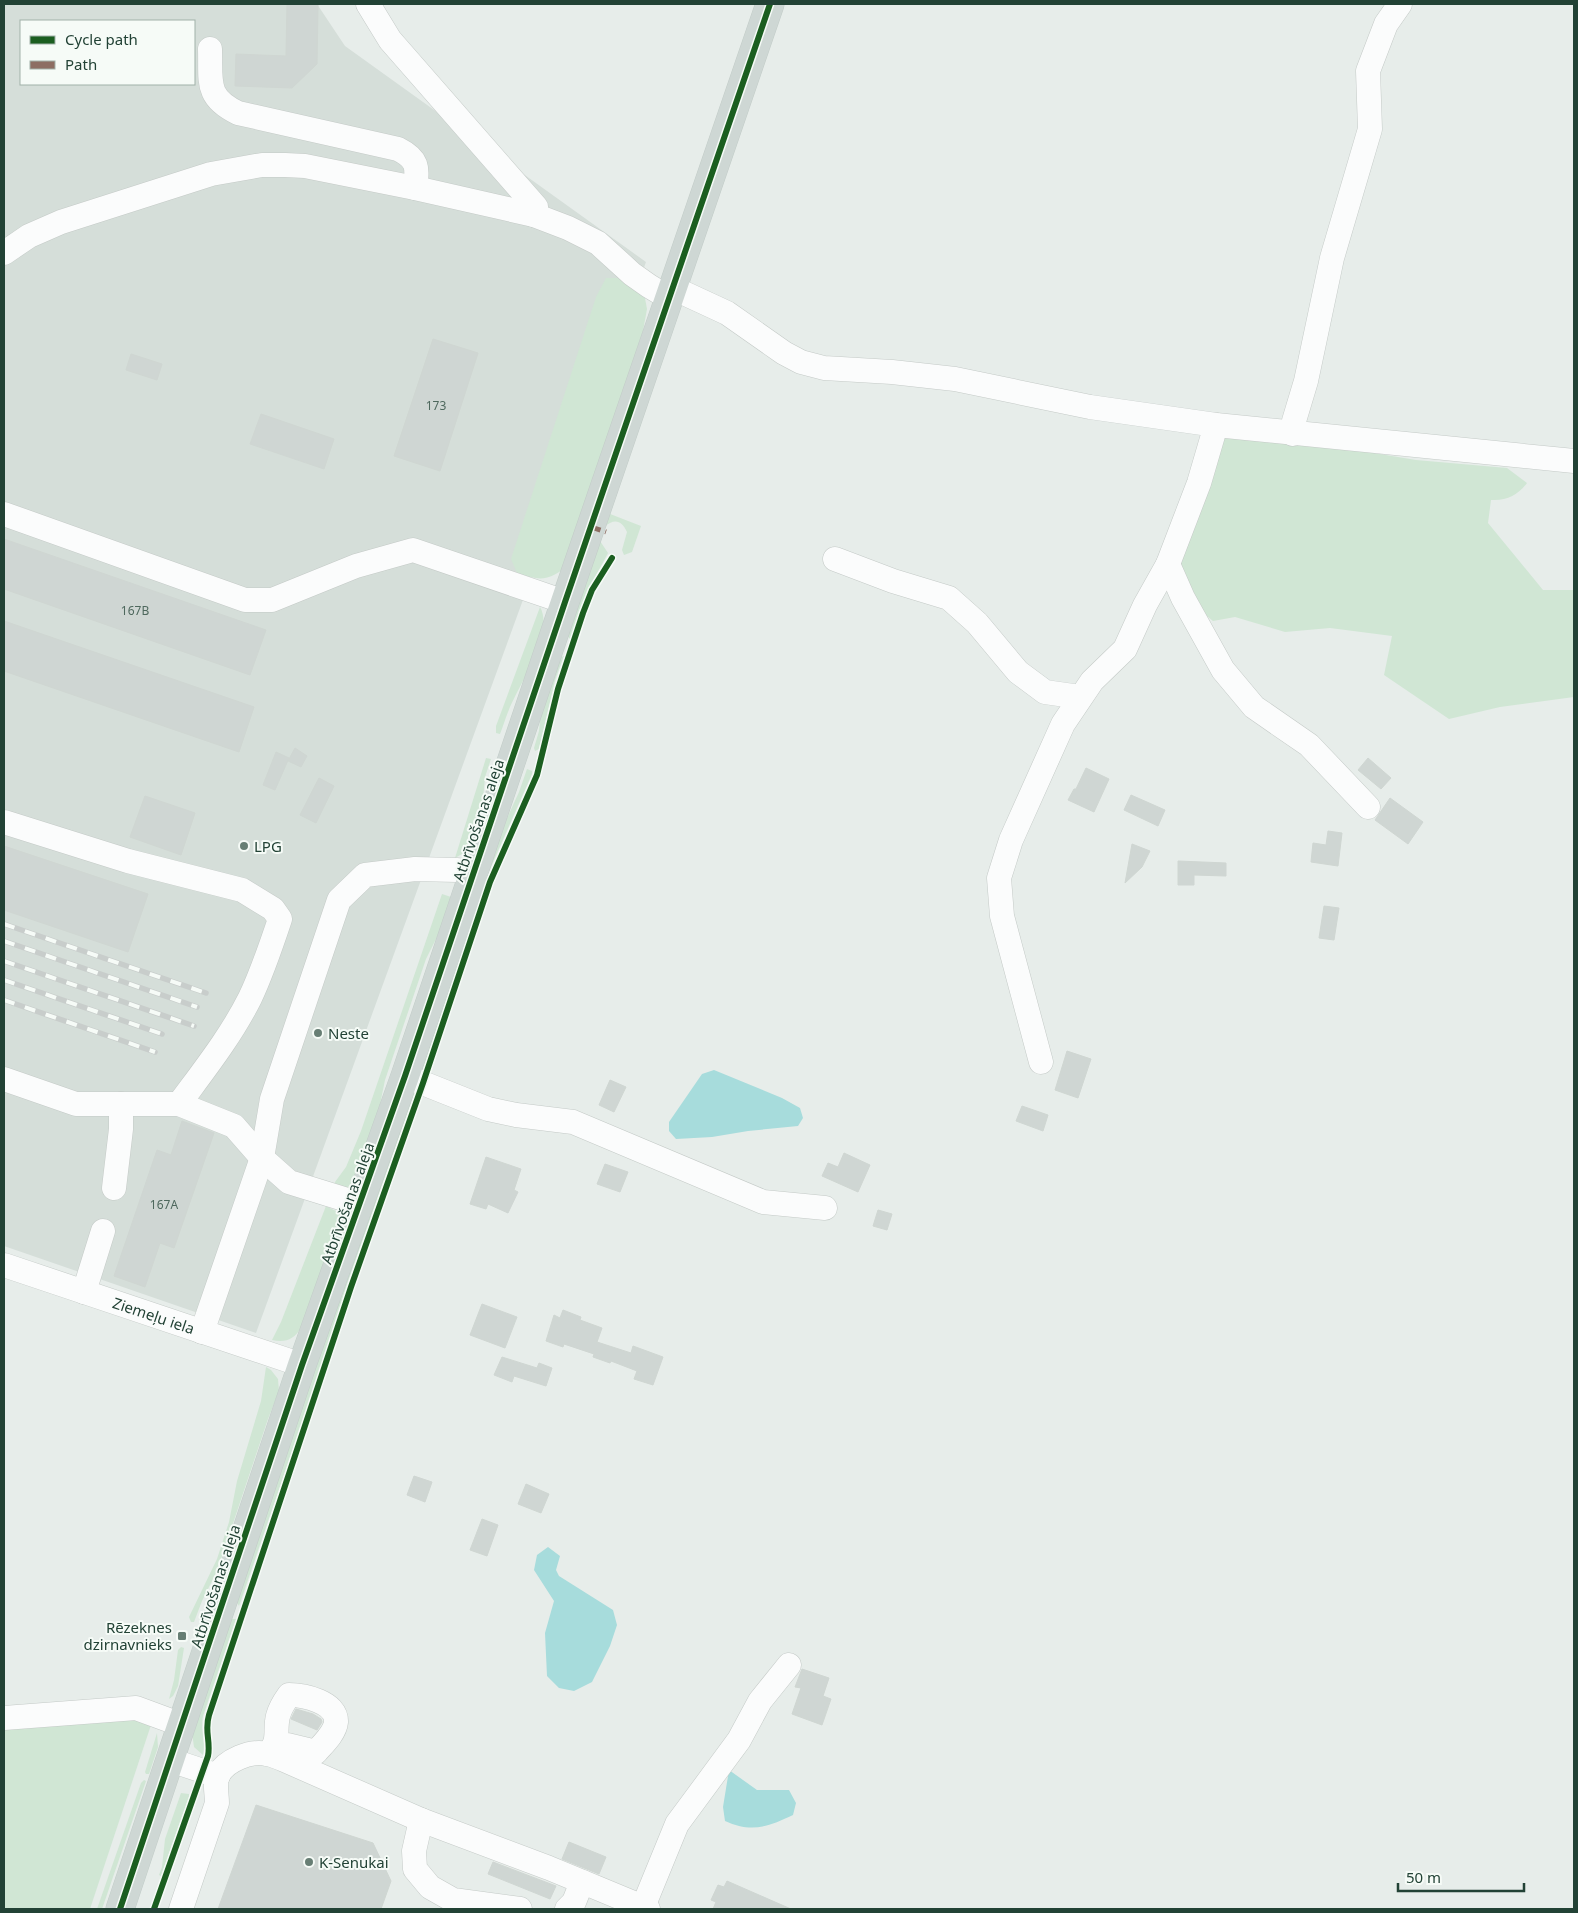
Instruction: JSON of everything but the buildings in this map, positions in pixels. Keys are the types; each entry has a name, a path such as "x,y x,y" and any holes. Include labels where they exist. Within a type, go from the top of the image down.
{"main road":[{"name":"Atbrīvošanas aleja","path":"120,1909 302,1365 405,1076 770,4"}],"street":[{"path":"368,4 390,40 536,207 534,215"},
{"path":"1293,434 1294,421 1306,381 1332,258 1370,129 1368,70 1386,24 1400,4"},
{"path":"210,49 211,86 215,97 224,107 238,113 398,149 410,154 416,164 415,188"},
{"path":"4,253 29,236 61,222 211,174 262,165 305,166 415,188 534,215 568,228 598,243 648,286 727,313 784,353 801,362 813,365 955,379 1090,407 1216,425 1574,462"},
{"path":"1041,1062 1002,916 999,878 1011,840 1062,724 1092,681 1125,649 1144,605 1168,564 1199,482 1216,425"},
{"path":"4,514 245,600 272,600 356,566 413,550 565,602"},
{"path":"835,559 949,598 977,622 1018,672 1045,692 1080,698"},
{"path":"1168,564 1182,598 1222,670 1254,707 1309,745 1368,806"},
{"path":"4,822 128,862 242,890 272,908 280,919 269,953 249,999 219,1051 179,1104"},
{"path":"202,1332 262,1158 272,1099 339,900 364,875 415,869 456,870 473,874"},
{"path":"405,1076 488,1109 573,1122 763,1202 825,1208"},
{"path":"4,1079 76,1104 179,1104 234,1126 262,1158 289,1182 360,1204"},
{"path":"114,1188 121,1129 121,1104"},
{"path":"84,1292 103,1232"},
{"name":"Ziemeļu iela","path":"4,1265 302,1365"},
{"path":"182,1909 217,1803 216,1786 218,1776 228,1764 257,1753 268,1754 421,1820 548,1868 645,1908 677,1824 739,1740 760,1702 789,1664"},
{"path":"4,1718 136,1708 182,1725"},
{"path":"170,1760 218,1776"},
{"path":"421,1820 414,1851 415,1868 430,1887 453,1900 520,1909"},
{"path":"568,1909 574,1902 582,1882"}],"shaded area":[{"path":"4,4 317,4 345,46 646,262 256,1333 4,1246"}],"green space":[{"path":"606,278 622,278 644,293 647,309 643,331 565,568 547,578 531,577 517,573 511,559 596,297"},
{"path":"1216,437 1277,437 1416,460 1507,468 1527,483 1512,496 1491,500 1488,523 1543,590 1574,590 1574,697 1500,707 1449,719 1384,675 1392,636 1330,628 1285,632 1235,617 1213,621 1192,604 1170,560"},
{"path":"605,512 641,526 632,552 624,555 622,550 627,532 623,525 614,521 604,527 600,541 608,553 586,594 570,639 567,635 568,626 582,590"},
{"path":"540,607 543,618 543,631 539,645 508,712 500,734 496,733 496,726"},
{"path":"564,656 555,680 539,749 535,751 542,700 559,658"},
{"path":"486,758 491,759 485,777 482,810 469,850 455,858"},
{"path":"527,769 532,771 532,774 490,869 488,869 493,849 519,792"},
{"path":"442,894 454,898 426,959 385,1080 375,1129 352,1186 346,1189 332,1189 346,1167 361,1131"},
{"path":"474,905 478,906 423,1073 420,1072"},
{"path":"417,1086 348,1282 320,1370 239,1606 236,1601 409,1093"},
{"path":"326,1206 340,1213 342,1220 301,1328 289,1339 281,1341 272,1340 281,1322"},
{"path":"266,1367 278,1379 279,1391 217,1571 194,1622 191,1622 189,1617 217,1559 229,1522 237,1481 261,1401"},
{"path":"231,1619 236,1619 203,1716 203,1755 194,1747 192,1733 228,1622"},
{"path":"181,1647 184,1648 178,1686 173,1696 169,1699 178,1650"},
{"path":"128,1716 151,1725 90,1909 4,1909 4,1731 17,1724"},
{"path":"157,1733 158,1747 149,1774 146,1774 145,1772"},
{"path":"144,1780 146,1781 102,1909 97,1909 141,1783"},
{"path":"181,1793 189,1794 189,1797 161,1876 159,1875 162,1867 165,1839"}],"water":[{"path":"714,1070 782,1098 800,1108 803,1118 798,1126 712,1137 676,1139 669,1131 669,1122 702,1074"},
{"path":"548,1547 560,1556 556,1570 559,1576 613,1610 617,1625 610,1646 592,1682 574,1691 559,1688 547,1676 545,1633 554,1601 534,1570 537,1555"},
{"path":"729,1770 757,1790 789,1790 796,1803 793,1815 775,1823 751,1828 734,1825 725,1821 723,1807"}],"railway":[{"path":"4,924 206,993"},
{"path":"4,941 197,1007"},
{"path":"4,961 194,1026"},
{"path":"4,980 162,1034"},
{"path":"4,1000 155,1052"}],"marked path":[{"path":"591,527 606,532"}],"cycle path":[{"path":"120,1909 302,1365 405,1076 770,4"},
{"path":"154,1909 208,1756 207,1726 209,1715 351,1287 423,1083 490,882 537,775 558,689 583,613 592,590 612,558"}],"place":[{"name":"LPG","path":"244,846"},
{"name":"Neste","path":"318,1033"},
{"name":"Rēzeknes dzirnavnieks","path":"182,1636"},
{"name":"K-Senukai","path":"309,1862"}]}
